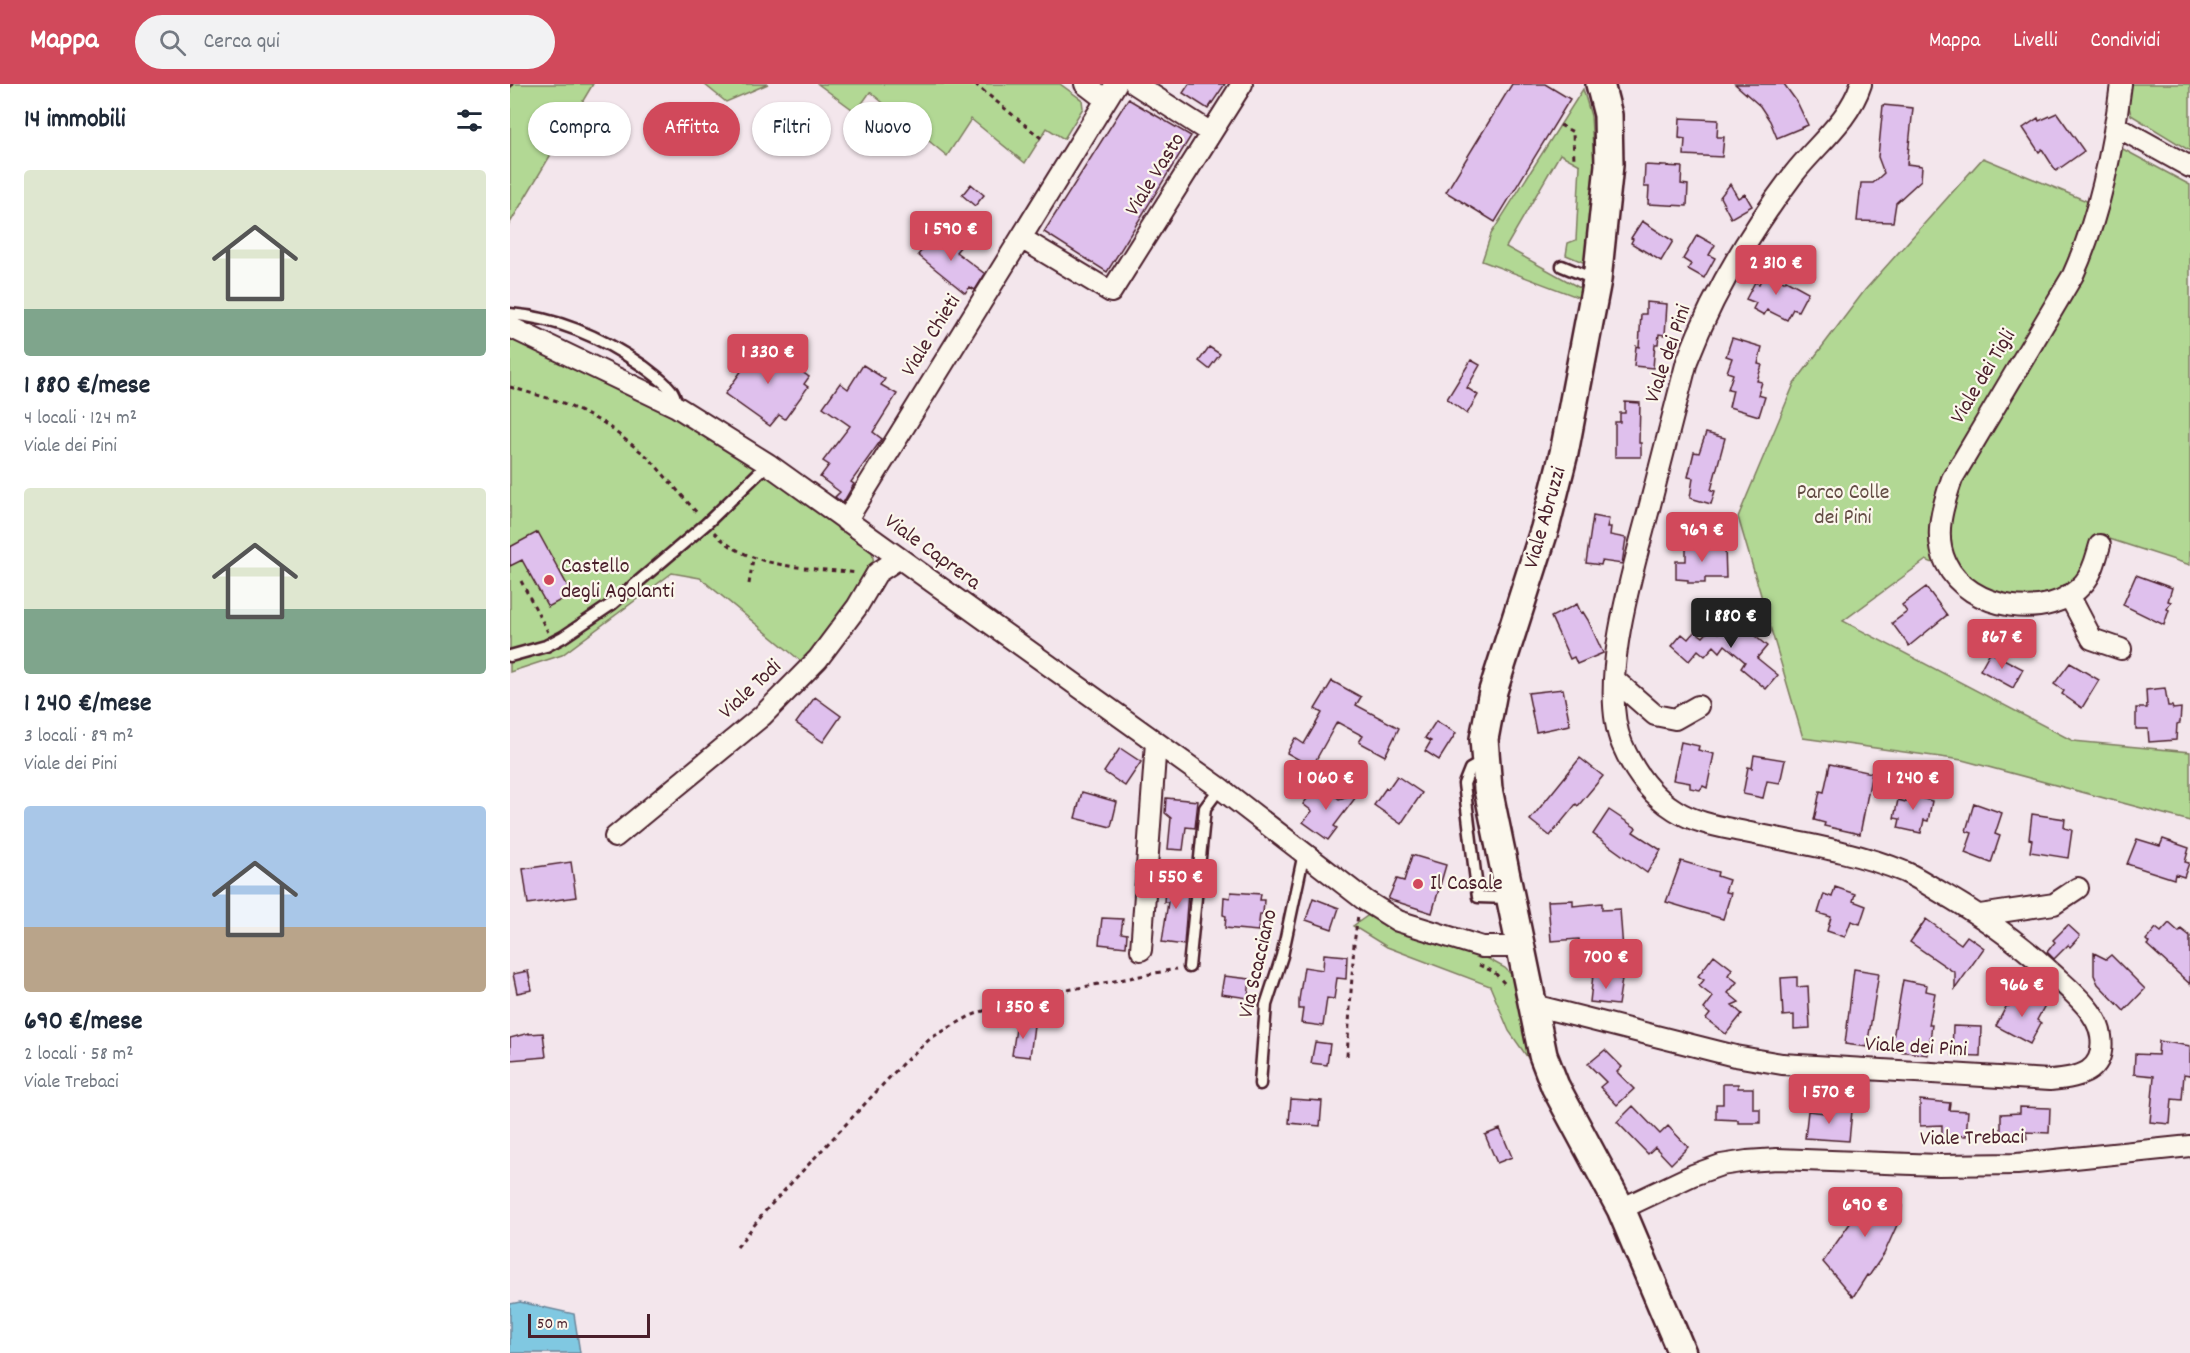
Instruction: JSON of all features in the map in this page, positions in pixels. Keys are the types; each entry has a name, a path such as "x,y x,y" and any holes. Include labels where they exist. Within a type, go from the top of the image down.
{"street":[{"path":"1085,84 1111,92"},
{"path":"1135,84 1211,133"},
{"name":"Viale Vasto","path":"1021,238 1112,292 1242,84"},
{"name":"Viale Abruzzi","path":"1600,84 1608,115 1610,165 1597,280 1564,453 1545,528 1493,691 1484,739 1488,789 1544,1055 1555,1086 1621,1209 1682,1353"},
{"name":"Viale dei Pini","path":"1533,1005 1735,1056 1782,1064 2050,1080 2075,1078 2093,1068 2100,1054 2101,1035 2094,1018 2040,962 1980,915 1906,872 1864,858 1705,823 1676,811 1653,792 1633,767 1621,742 1614,713 1615,680 1627,594 1687,361 1701,325 1752,232 1795,172 1845,116 1862,84"},
{"name":"Viale dei Tigli","path":"2069,596 2048,604 2020,607 1991,602 1963,585 1946,563 1940,538 1941,511 1952,479 2073,275 2086,247 2097,214 2116,126 2121,84"},
{"name":"Viale Chieti","path":"846,521 1111,92"},
{"path":"2116,126 2190,167"},
{"name":"Viale Caprera","path":"510,327 677,407 768,464 1220,788 1304,853 1363,905 1398,921 1482,947 1521,946"},
{"path":"2100,545 2093,567 2084,583 2069,596 2092,639 2121,649"},
{"name":"Viale Todi","path":"615,837 770,708 818,659 857,607 877,573 898,559"},
{"path":"1615,680 1654,715 1675,719 1698,706"},
{"path":"1141,950 1156,742"},
{"path":"1980,915 2054,904 2078,888"},
{"name":"Viale Trebaci","path":"1621,1209 1693,1175 1747,1161 1777,1159 1939,1165 2017,1164 2190,1146"}],"lane":[{"path":"1562,266 1597,280"},
{"path":"510,314 532,316 568,326 607,343 650,371 673,391 677,407"},
{"path":"607,343 616,334"},
{"path":"510,656 546,646 612,604 706,524 768,464"},
{"path":"550,635 563,637"},
{"path":"1189,967 1205,808 1220,788"},
{"name":"Via Scacciano","path":"1260,1084 1266,1005 1282,956 1304,853"}],"path":[{"path":"975,84 1041,138"},
{"path":"1560,125 1574,132 1574,161"},
{"path":"510,387 561,402 604,423 649,458 726,545 753,558 780,564 877,573"},
{"path":"749,584 753,558"},
{"path":"521,581 550,635"},
{"path":"1347,1056 1354,944 1363,905"},
{"path":"737,1247 767,1209 903,1063 932,1038 970,1016 1011,1000 1189,967"}],"green space":[{"path":"510,84 593,84 582,102 528,102 528,156 550,156 510,223"},
{"path":"704,84 768,84 726,102"},
{"path":"818,84 1060,84 1082,100 1083,108 1064,139 1047,128 1025,163 971,119 947,156 932,144 932,102 882,102 870,92 863,102 843,102"},
{"path":"2130,84 2190,84 2190,151 2131,115 2128,103"},
{"path":"1583,89 1591,116 1594,164 1585,263 1566,255 1568,243 1576,240 1580,165 1560,154 1506,247 1580,288 1580,298 1482,261 1491,234"},
{"name":"Parco Colle dei Pini","path":"2121,148 2190,185 2190,565 2097,535 2082,573 2067,589 2050,596 2032,599 2012,598 1975,584 1961,572 1949,548 1948,520 1959,482 2079,279"},
{"name":"Parco Colle dei Pini","path":"1983,158 2089,202 2080,244 1946,476 1940,566 1926,560 1843,621 2073,741 2190,752 2190,821 1962,760 1803,738 1738,517 1794,384 1865,290"},
{"path":"510,335 710,434 752,461 872,552 874,564 808,667 700,578 672,573 562,655 510,672"},
{"path":"1370,914 1483,956 1505,968 1516,979 1528,1058 1509,1031 1490,986 1387,947 1353,926"}],"water":[{"path":"520,1302 574,1314 580,1353 510,1353 510,1304"}],"building":[{"path":"1189,84 1225,84 1208,109 1183,93"},
{"path":"1512,84 1545,84 1570,99 1495,222 1446,192"},
{"path":"1735,84 1784,84 1797,102 1808,125 1777,138 1760,106"},
{"path":"1128,99 1191,136 1107,272 1044,232"},
{"path":"1883,105 1913,108 1907,164 1922,166 1921,180 1896,203 1893,222 1857,221 1861,183 1873,183 1884,173 1878,157"},
{"path":"2057,113 2084,151 2056,171 2042,149 2039,152 2023,128 2038,118 2039,121"},
{"path":"1680,118 1718,120 1717,137 1724,137 1722,157 1684,155 1685,139 1679,138"},
{"path":"1645,165 1682,167 1681,184 1688,185 1687,206 1648,204 1649,187 1644,187"},
{"path":"971,184 984,195 975,206 962,195"},
{"path":"1730,184 1738,198 1745,194 1752,206 1731,218 1720,197"},
{"path":"1642,221 1673,241 1661,261 1631,243 1633,239 1631,238"},
{"path":"939,229 961,246 956,252 985,274 975,290 970,287 965,293 918,255"},
{"path":"1697,235 1715,245 1709,255 1715,258 1704,278 1688,269 1691,264 1683,259"},
{"path":"1765,272 1808,292 1798,311 1793,309 1787,320 1767,310 1764,315 1753,309 1756,303 1746,299 1755,282 1759,284"},
{"path":"1646,302 1667,304 1665,335 1659,334 1658,344 1655,344 1653,368 1634,366 1636,346 1639,347 1641,314 1646,314"},
{"path":"754,337 809,377 804,384 808,387 785,419 779,415 770,426 725,394 754,353 747,347"},
{"path":"1732,338 1762,347 1758,364 1762,365 1757,381 1762,382 1758,395 1765,397 1759,416 1729,407 1733,390 1728,389 1733,374 1727,372 1732,358 1726,356"},
{"path":"1209,347 1220,354 1209,369 1199,361"},
{"path":"1471,360 1480,365 1467,388 1478,395 1467,414 1447,399"},
{"path":"863,365 885,379 881,385 897,394 873,432 882,439 851,482 854,484 843,503 835,497 840,492 820,477 829,465 823,461 850,426 823,407 840,383 848,389"},
{"path":"1625,402 1640,403 1641,457 1615,457 1615,422 1620,422 1620,413 1625,413"},
{"path":"1706,433 1725,438 1711,490 1715,491 1711,504 1690,498 1693,478 1688,477 1694,452 1699,453"},
{"path":"1593,516 1609,519 1607,527 1611,527 1610,535 1626,538 1622,564 1602,561 1601,565 1586,563"},
{"name":"Castello degli Agolanti","path":"538,532 572,594 548,607 522,560 510,566 510,547"},
{"path":"1710,542 1710,547 1725,546 1726,578 1705,578 1705,583 1688,583 1688,580 1676,579 1676,561 1686,561 1686,543"},
{"path":"2136,575 2172,588 2168,601 2171,602 2164,625 2123,605"},
{"path":"1926,587 1947,615 1909,646 1892,623 1907,612 1902,605"},
{"path":"1577,604 1581,613 1583,612 1588,620 1603,653 1577,664 1574,657 1570,659 1551,617"},
{"path":"1732,617 1767,646 1757,658 1778,675 1766,689 1741,668 1745,662 1725,645 1720,652 1714,646 1705,656 1698,650 1689,661 1672,646 1682,634 1688,639 1695,631 1703,637 1712,627 1718,633"},
{"path":"1990,652 2023,669 2013,688 1980,670"},
{"path":"2070,663 2099,680 2082,708 2062,694 2064,691 2054,684"},
{"path":"1332,681 1361,697 1356,705 1399,728 1385,756 1359,742 1363,736 1337,722 1312,767 1287,753 1295,738 1304,744 1322,713 1315,709"},
{"path":"2165,688 2168,706 2172,706 2173,709 2181,708 2176,740 2149,742 2148,729 2136,729 2136,708 2147,708 2146,690"},
{"path":"1563,689 1570,725 1536,732 1528,693"},
{"path":"815,697 841,716 823,742 796,723"},
{"path":"1436,721 1456,733 1439,760 1425,751 1431,741 1425,738"},
{"path":"1681,742 1699,746 1698,750 1714,754 1707,788 1703,786 1700,790 1690,788 1690,783 1673,780"},
{"path":"1120,748 1141,762 1125,786 1104,772"},
{"path":"1754,755 1785,760 1780,783 1767,781 1763,798 1743,794 1748,767 1752,768"},
{"path":"1580,758 1603,776 1550,836 1530,820"},
{"path":"1830,764 1872,773 1860,834 1824,826 1825,823 1814,820 1820,791 1824,792"},
{"path":"1397,776 1422,793 1401,824 1374,805"},
{"path":"1319,784 1339,799 1359,793 1334,826 1337,828 1328,840 1303,822 1312,811 1303,804"},
{"path":"1909,788 1925,792 1924,799 1932,801 1928,821 1924,820 1921,833 1898,828 1900,819 1894,818 1898,800 1906,802"},
{"path":"1082,792 1117,802 1111,827 1075,818"},
{"path":"1166,798 1198,801 1195,828 1186,827 1183,850 1168,849 1171,818 1165,813"},
{"path":"1974,803 2002,813 1995,834 2000,836 1991,863 1965,853 1972,833 1966,831"},
{"path":"1609,810 1636,828 1633,832 1661,850 1647,873 1593,834"},
{"path":"2032,814 2065,819 2064,828 2072,830 2068,858 2030,852"},
{"path":"2137,839 2160,846 2163,839 2189,848 2185,862 2189,863 2184,877 2175,874 2174,879 2127,864"},
{"name":"Il Casale","path":"1412,855 1446,865 1432,913 1388,899 1397,879 1404,881"},
{"path":"1681,861 1718,872 1717,876 1729,880 1725,892 1731,893 1723,919 1666,902"},
{"path":"571,862 576,897 528,904 523,869"},
{"path":"1169,875 1189,878 1184,945 1162,942 1168,902 1164,902 1165,888 1168,888"},
{"path":"1835,887 1855,894 1853,901 1866,906 1860,924 1851,921 1845,937 1827,931 1831,917 1818,913 1824,894 1832,897"},
{"path":"1231,892 1261,894 1260,900 1264,900 1263,914 1260,914 1258,931 1225,928 1224,897 1230,898"},
{"path":"1313,898 1339,908 1332,929 1306,920"},
{"path":"1573,900 1573,906 1602,903 1602,910 1620,909 1623,950 1601,952 1600,943 1580,945 1579,939 1551,941 1548,901"},
{"path":"1102,918 1123,919 1121,933 1127,934 1126,947 1099,944"},
{"path":"1926,919 1961,944 1967,936 1984,948 1955,989 1955,973 1910,942"},
{"path":"2169,923 2179,932 2181,929 2190,936 2190,984 2147,945 2149,943 2146,940 2156,928 2161,932"},
{"path":"2068,925 2080,936 2054,959 2047,952 2055,942 2053,940"},
{"path":"2094,953 2106,959 2111,955 2145,989 2124,1011 2098,984 2094,975"},
{"path":"1324,954 1347,956 1346,979 1337,978 1334,999 1327,998 1323,1026 1301,1023 1303,1009 1299,1009 1299,1000 1304,967 1323,970"},
{"path":"1714,955 1732,969 1728,975 1737,982 1728,993 1739,1002 1732,1005 1742,1014 1726,1034 1706,1019 1710,1014 1704,1009 1713,997 1699,986 1704,980 1698,976"},
{"path":"1854,969 1879,973 1867,1047 1845,1044"},
{"path":"528,971 532,990 517,993 513,974"},
{"path":"1593,975 1622,979 1618,1005 1590,1002"},
{"path":"1224,976 1250,979 1248,998 1221,994"},
{"path":"1797,977 1797,987 1808,986 1810,1028 1794,1029 1794,1015 1783,1016 1781,978"},
{"path":"1903,980 1927,985 1926,991 1935,993 1929,1025 1932,1025 1928,1055 1891,1050"},
{"path":"2028,995 2045,1005 2037,1020 2041,1023 2030,1044 1996,1026 2014,996 2023,1001"},
{"path":"1017,1022 1034,1025 1030,1057 1012,1055"},
{"path":"1953,1026 1981,1027 1980,1056 1952,1055"},
{"path":"529,1033 543,1033 546,1057 510,1060 510,1038"},
{"path":"2159,1041 2190,1046 2190,1075 2184,1074 2182,1100 2172,1099 2170,1124 2150,1122 2154,1076 2134,1074 2135,1054 2158,1055"},
{"path":"1315,1042 1330,1044 1327,1065 1311,1063"},
{"path":"1605,1050 1622,1067 1617,1072 1634,1089 1617,1105 1600,1087 1606,1082 1588,1064"},
{"path":"1723,1084 1738,1084 1738,1088 1753,1088 1753,1109 1760,1109 1760,1123 1738,1123 1738,1120 1716,1119 1716,1104 1723,1104"},
{"path":"1291,1099 1322,1101 1320,1126 1289,1123"},
{"path":"1920,1100 1950,1103 1949,1110 1968,1111 1966,1136 1942,1135 1942,1125 1920,1126"},
{"path":"1633,1106 1660,1134 1668,1126 1688,1147 1671,1164 1655,1147 1648,1154 1617,1122"},
{"path":"1826,1107 1852,1111 1849,1141 1805,1138 1808,1111 1825,1113"},
{"path":"2020,1107 2050,1108 2049,1133 2026,1132 2027,1139 2001,1139 2001,1114 2020,1113"},
{"path":"1500,1129 1512,1157 1497,1163 1485,1135"},
{"path":"1858,1193 1903,1193 1901,1216 1884,1254 1853,1297 1823,1262 1851,1222"}],"place":[{"name":"Castello degli Agolanti","path":"549,580"},
{"name":"Il Casale","path":"1418,884"}]}
